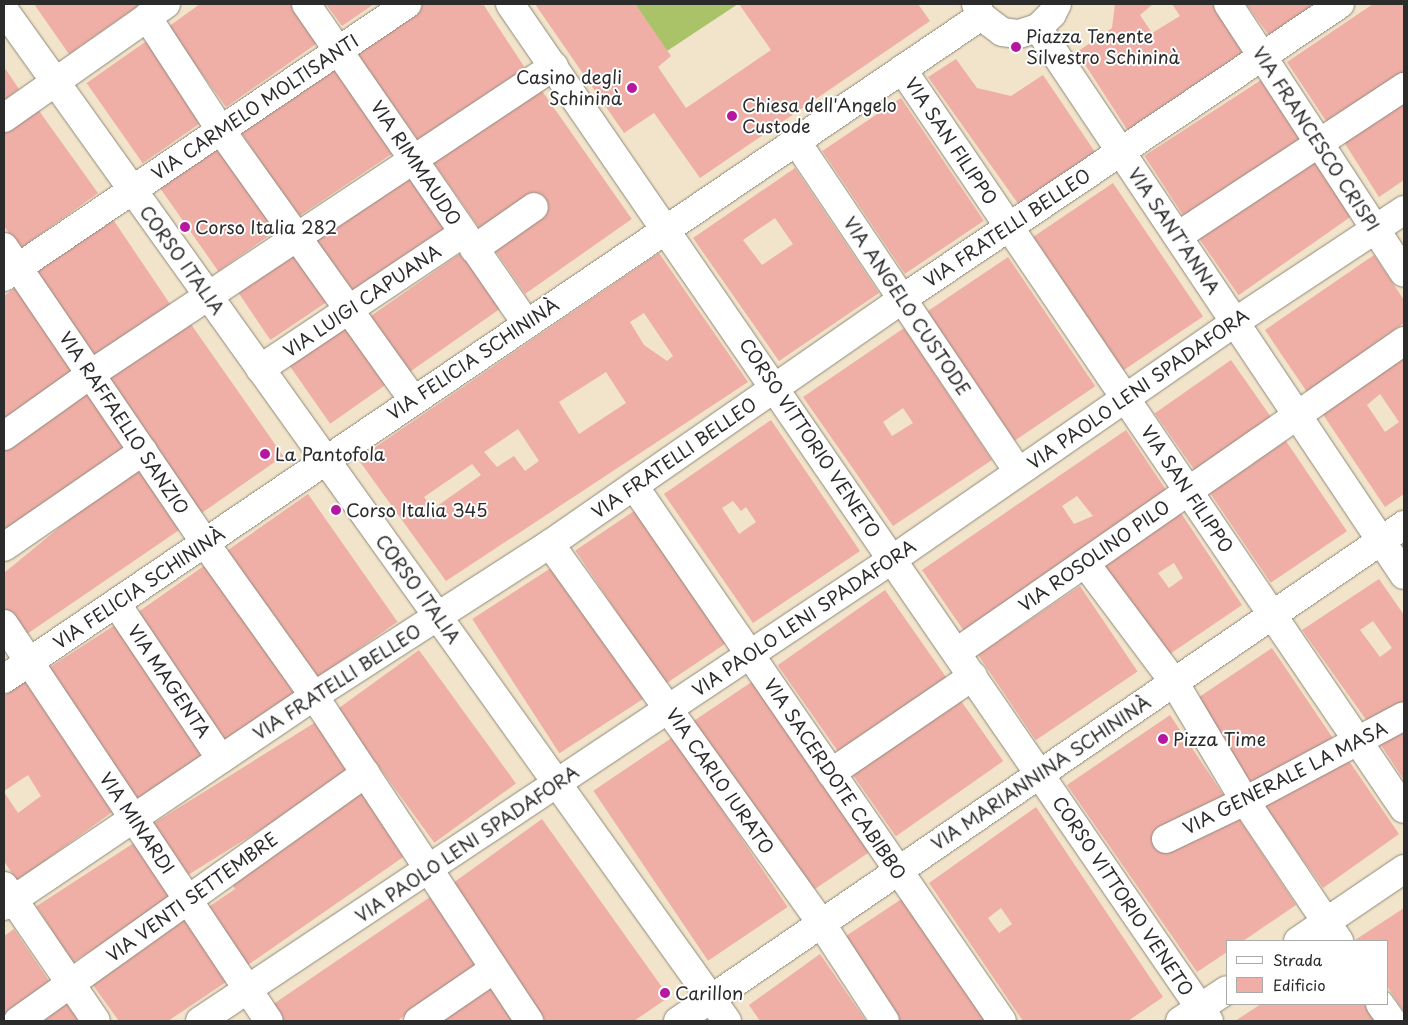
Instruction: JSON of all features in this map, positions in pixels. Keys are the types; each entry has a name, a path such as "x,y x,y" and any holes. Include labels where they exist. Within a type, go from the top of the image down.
{"street":[{"name":"VIA RIMMAUDO","path":"306,4 339,49 413,162 526,323"},
{"name":"VIA CARMELO MOLTISANTI","path":"8,263 132,190 222,132 339,49 407,4"},
{"name":"CORSO VITTORIO VENETO","path":"510,4 1040,774 1197,1017"},
{"path":"979,10 1002,32 1019,34 1038,28 1052,14 1057,4"},
{"name":"VIA FRANCESCO CRISPI","path":"1228,4 1404,273"},
{"name":"VIA FRATELLI BELLEO","path":"7,897 134,818 314,696 550,544 902,299 1340,4"},
{"name":"CORSO ITALIA","path":"4,10 727,1021"},
{"path":"4,118 56,83 156,10 222,132 350,309 413,400"},
{"name":"VIA FELICIA SCHININÀ","path":"4,679 944,41 979,10"},
{"name":"VIA SANT'ANNA","path":"1038,28 1404,575"},
{"path":"4,436 91,374 298,239 554,66"},
{"name":"VIA SAN FILIPPO","path":"902,69 1404,809"},
{"path":"1178,236 1404,87"},
{"name":"VIA ANGELO CUSTODE","path":"796,141 1018,471"},
{"name":"VIA LUIGI CAPUANA","path":"260,370 350,309 469,241 534,207"},
{"name":"VIA PAOLO LENI SPADAFORA","path":"200,1021 893,559 1235,322 1404,210"},
{"name":"VIA RAFFAELLO SANZIO","path":"8,263 91,374 205,543 314,696 528,1021"},
{"name":"VIA ROSOLINO PILO","path":"957,652 1404,341"},
{"path":"4,547 143,451"},
{"name":"VIA SACERDOTE CABIBBO","path":"634,486 1002,1021"},
{"name":"VIA MARIANNINA SCHININÀ","path":"678,1021 1404,525"},
{"name":"VIA CARLO IURATO","path":"550,544 822,923 885,1021"},
{"path":"1085,563 1174,682 1245,801 1332,932"},
{"name":"VIA MAGENTA","path":"116,603 221,759"},
{"name":"VIA MINARDI","path":"4,624 269,1021"},
{"path":"832,773 973,676"},
{"name":"VIA GENERALE LA MASA","path":"1166,839 1245,801 1404,716"},
{"name":"VIA VENTI SETTEMBRE","path":"18,1021 71,985 187,898 366,773"},
{"path":"1302,940 1332,932 1404,869"},
{"path":"7,897 96,1021"},
{"path":"418,1021 494,969"},
{"path":"1197,1017 1226,991"},
{"path":"1381,1005 1392,1021"}],"green space":[{"path":"635,4 738,4 667,51"}],"building":[{"path":"34,4 141,4 69,54"},
{"path":"200,4 293,4 319,42 226,107 168,27"},
{"path":"326,4 374,4 342,26"},
{"path":"419,4 483,4 525,68 418,140 354,50"},
{"path":"535,4 635,4 671,56 658,67 686,108 771,50 739,4 918,4 930,21 700,178 654,113 624,133"},
{"path":"1115,4 1153,4 1140,15 1152,33 1180,16 1172,4 1213,4 1243,52 1128,131 1077,52 1112,28"},
{"path":"1246,4 1322,4 1271,38"},
{"path":"1373,4 1404,4 1404,73 1328,124 1287,62"},
{"path":"148,40 204,120 143,163 87,83"},
{"path":"956,59 977,88 1011,96 1043,75 1095,152 1019,205 928,77"},
{"path":"336,66 394,152 298,217 240,131"},
{"path":"4,67 19,89 4,100"},
{"path":"1261,80 1301,141 1184,217 1144,156"},
{"path":"540,88 632,219 525,294 434,163"},
{"path":"901,98 984,221 905,274 822,151"},
{"path":"1404,98 1404,180 1379,197 1342,139"},
{"path":"37,108 98,193 20,249 4,226 4,131"},
{"path":"222,144 281,228 218,271 160,188"},
{"path":"1314,157 1354,214 1239,295 1198,238"},
{"path":"795,168 879,293 779,361 693,238","holes":["775,218 793,244 762,265 743,240"]},
{"path":"409,175 445,228 349,293 313,240"},
{"path":"1113,183 1203,316 1123,370 1033,237"},
{"path":"112,218 170,304 93,356 35,270"},
{"path":"299,252 331,299 270,340 238,293"},
{"path":"461,253 500,309 407,374 368,318"},
{"path":"659,253 748,382 446,581 358,459","holes":["644,313 673,356 667,361 644,345 630,322","606,372 626,403 579,434 559,402","518,429 539,461 525,471 514,456 497,467 484,452","472,464 481,475 433,509 424,497"]},
{"path":"1374,255 1404,300 1404,323 1307,392 1265,330"},
{"path":"1008,257 1095,386 1015,441 928,311"},
{"path":"18,286 79,370 4,423 4,296"},
{"path":"188,320 283,456 201,513 106,377"},
{"path":"349,325 389,382 330,424 290,366"},
{"path":"904,328 992,460 893,526 803,397","holes":["903,408 913,423 892,436 883,422"]},
{"path":"1404,356 1404,494 1385,507 1322,413","holes":["1380,394 1399,422 1385,432 1367,405"]},
{"path":"1231,360 1272,419 1196,472 1155,413"},
{"path":"90,392 127,447 4,533 4,451"},
{"path":"771,420 860,551 753,623 664,494","holes":["733,501 741,511 746,507 756,522 739,534 722,508"]},
{"path":"1126,430 1168,493 966,634 922,570","holes":["1077,496 1093,516 1074,524 1062,506"]},
{"path":"1286,441 1347,531 1271,583 1210,492"},
{"path":"141,466 185,526 24,636 4,608 4,573 94,499"},
{"path":"308,494 397,622 315,680 225,552"},
{"path":"640,507 730,640 665,684 575,551"},
{"path":"1181,513 1242,605 1164,658 1102,567","holes":["1174,563 1183,578 1169,588 1158,573"]},
{"path":"208,563 298,692 227,742 137,613"},
{"path":"557,564 644,698 559,753 472,619"},
{"path":"1379,579 1404,615 1404,702 1367,721 1302,630","holes":["1373,621 1392,648 1380,657 1360,630"]},
{"path":"1080,586 1138,671 1036,740 978,655"},
{"path":"885,590 949,682 842,757 778,665"},
{"path":"118,623 204,756 134,801 48,669"},
{"path":"1272,648 1335,741 1256,794 1193,701"},
{"path":"419,650 516,783 434,843 337,709"},
{"path":"756,679 872,851 808,894 692,722"},
{"path":"26,680 115,810 17,881 4,861 4,792 18,813 41,796 28,775 4,791 4,696"},
{"path":"959,698 1003,761 896,836 852,773"},
{"path":"1170,715 1226,799 1154,835 1166,853 1238,817 1296,905 1244,940 1226,940 1226,953 1197,972 1067,785"},
{"path":"319,720 352,773 185,877 152,824"},
{"path":"1404,727 1404,780 1377,739"},
{"path":"673,737 788,907 708,961 593,791"},
{"path":"1347,758 1399,834 1323,888 1262,802"},
{"path":"362,785 409,853 245,967 207,908 235,889 229,879"},
{"path":"1036,807 1163,997 1128,1021 1023,1021 929,883","holes":["1001,908 1012,924 999,933 988,918"]},
{"path":"542,819 669,997 634,1021 545,1021 453,883"},
{"path":"137,841 173,897 73,963 36,906"},
{"path":"433,895 481,963 397,1021 283,1021 272,1005"},
{"path":"903,898 987,1021 897,1021 840,940"},
{"path":"1404,908 1404,1012 1388,988 1388,940 1355,940"},
{"path":"185,913 229,980 168,1021 119,1021 90,981"},
{"path":"14,929 51,984 4,1016 4,936"},
{"path":"820,954 866,1021 760,1021 749,1005"},
{"path":"494,984 519,1021 441,1021"},
{"path":"64,1000 79,1021 34,1021"},
{"path":"1259,1005 1365,1005 1376,1021 1235,1021"}],"place":[{"name":"Piazza Tenente Silvestro Schininà","path":"1016,47"},
{"name":"Casino degli Schininà","path":"632,88"},
{"name":"Chiesa dell'Angelo Custode","path":"732,116"},
{"name":"Corso Italia 282","path":"185,227"},
{"name":"La Pantofola","path":"265,454"},
{"name":"Corso Italia 345","path":"336,510"},
{"name":"Pizza Time","path":"1163,739"},
{"name":"Carillon","path":"665,993"}]}
